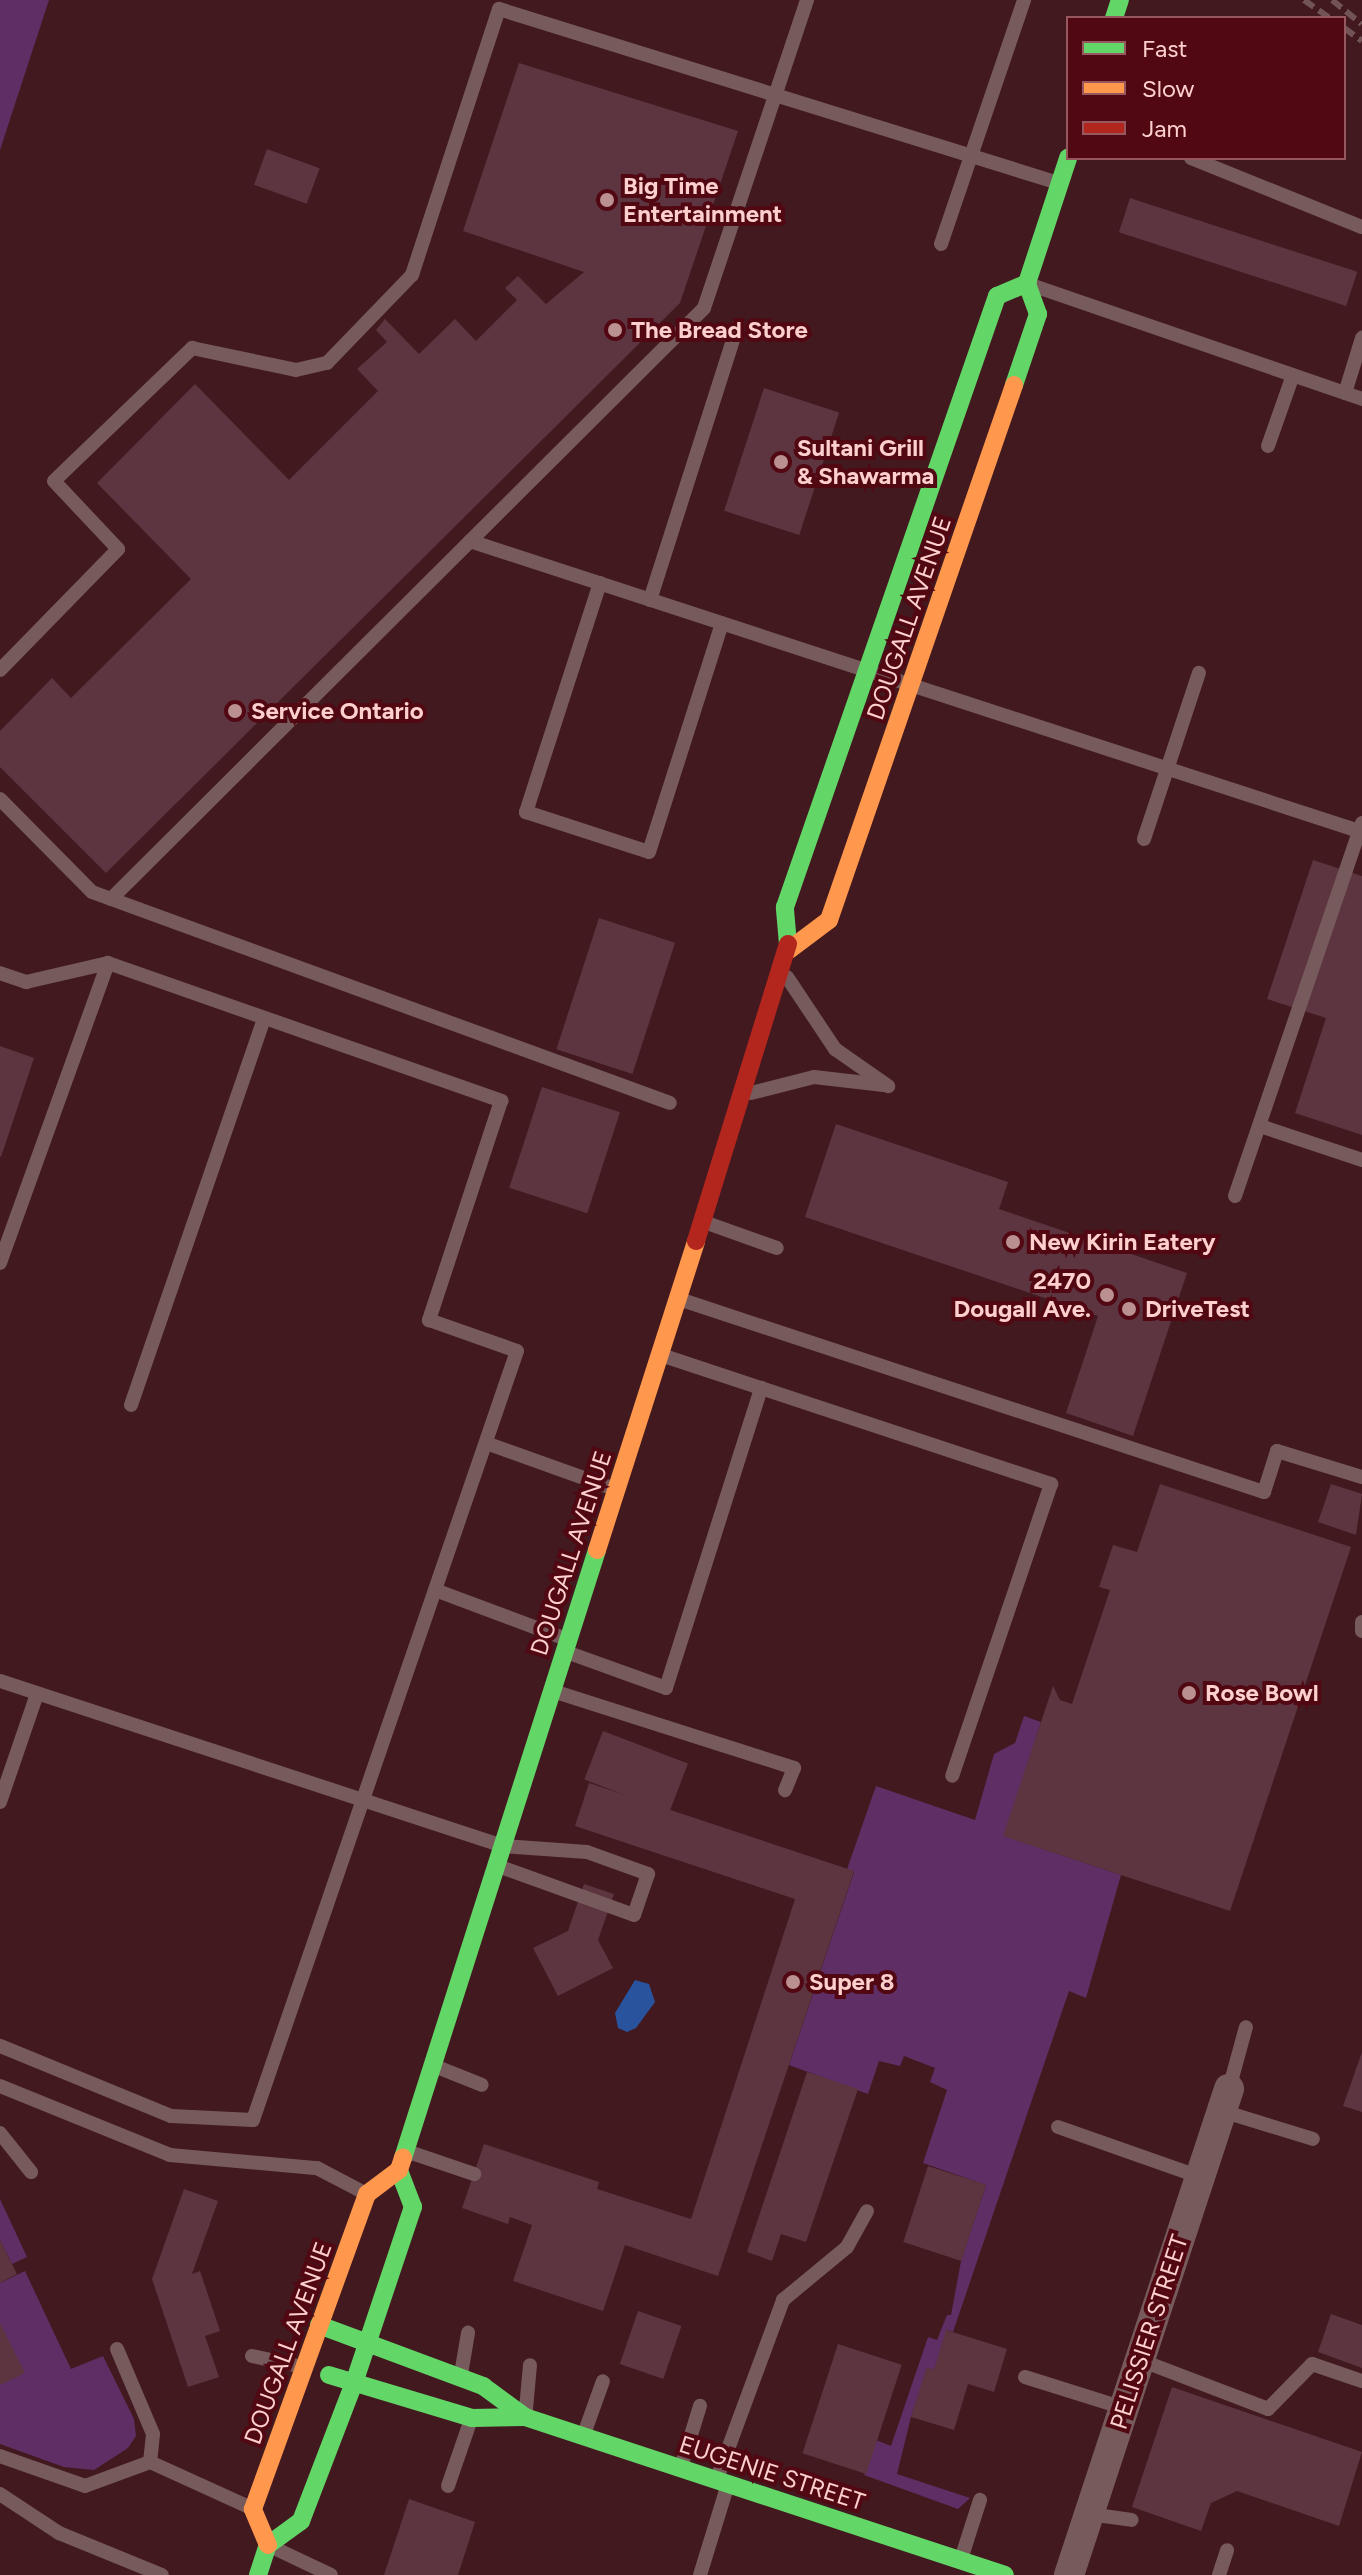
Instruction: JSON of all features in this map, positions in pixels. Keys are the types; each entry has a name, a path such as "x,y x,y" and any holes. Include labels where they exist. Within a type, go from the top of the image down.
{"street":[{"path":"1027,283 1067,160"},
{"name":"DOUGALL AVENUE","path":"399,2170 783,971 789,950 785,907 997,296 1027,283 1038,314 829,920 789,950"},
{"name":"PELISSIER STREET","path":"1069,2575 1226,2100"},
{"path":"258,2575 268,2545 301,2521 354,2383 413,2207 399,2170 367,2194"},
{"name":"DOUGALL AVENUE","path":"253,2509 367,2194"},
{"name":"EUGENIE STREET","path":"319,2325 483,2386 525,2417 1005,2575"},
{"name":"EUGENIE STREET","path":"305,2367 472,2418 525,2417"},
{"path":"253,2509 268,2545"}],"lane":[{"path":"111,899 704,308 807,0"},
{"path":"941,244 1024,0"},
{"path":"0,670 118,549 54,481 192,348 296,370 327,363 412,275 499,9 1060,184"},
{"path":"1196,160 1362,227"},
{"path":"1027,283 1362,399"},
{"path":"650,600 737,328"},
{"path":"1345,393 1362,338"},
{"path":"1268,446 1293,375"},
{"path":"470,541 1168,768 1361,827 1235,1196"},
{"path":"600,583 526,812 649,852 722,623"},
{"path":"1144,839 1199,673"},
{"path":"0,799 92,892 670,1103"},
{"path":"0,1263 108,963"},
{"path":"0,973 26,982 108,963 501,1101 429,1320 517,1351 253,2120 171,2116 0,2046"},
{"path":"743,1095 814,1077 888,1086 835,1049 783,971"},
{"path":"131,1405 264,1018"},
{"path":"1260,1126 1362,1160"},
{"path":"703,1221 777,1248"},
{"path":"678,1299 1264,1492 1277,1451 1362,1477"},
{"path":"660,1354 1051,1484 952,1776"},
{"path":"435,1590 666,1688 761,1388"},
{"path":"486,1443 617,1490"},
{"path":"1362,1622 1362,1631"},
{"path":"0,1681 503,1846 587,1852 648,1874 634,1915 496,1866"},
{"path":"552,1691 794,1768 785,1790"},
{"path":"0,1802 37,1694"},
{"path":"1246,2027 1226,2100 1313,2139"},
{"path":"433,2065 482,2085"},
{"path":"0,2086 170,2155 317,2168 367,2194"},
{"path":"1058,2127 1200,2177"},
{"path":"0,2133 31,2172"},
{"path":"405,2150 474,2174"},
{"path":"700,2575 722,2482 783,2300 847,2247 867,2211"},
{"path":"460,2378 468,2333"},
{"path":"117,2349 153,2434 150,2462"},
{"path":"252,2356 305,2367"},
{"path":"1140,2360 1268,2409 1312,2364 1362,2381"},
{"path":"525,2417 530,2365"},
{"path":"1025,2377 1124,2408"},
{"path":"583,2436 603,2381"},
{"path":"681,2469 700,2406"},
{"path":"448,2486 472,2418"},
{"path":"0,2456 85,2486 150,2462 253,2509"},
{"path":"0,2494 59,2533 162,2575"},
{"path":"961,2560 980,2500"},
{"path":"1089,2514 1132,2520"},
{"path":"268,2545 331,2575"},
{"path":"1219,2575 1227,2550"}],"shaded area":[{"path":"0,0 49,0 0,150"},
{"path":"1024,1716 1041,1722 1004,1836 1121,1875 1086,1998 1069,1991 953,2332 947,2330 934,2370 927,2368 911,2417 897,2474 970,2498 958,2509 864,2475 876,2440 891,2446 928,2337 937,2340 947,2315 951,2315 961,2261 986,2185 923,2163 947,2090 930,2082 935,2068 904,2056 900,2066 879,2061 868,2094 789,2065 854,1872 847,1869 876,1786 975,1820 994,1754 1015,1743"},
{"path":"0,2199 27,2257 12,2264 0,2240"},
{"path":"25,2271 71,2369 103,2356 134,2419 136,2436 128,2448 94,2470 64,2467 0,2444 0,2283"}],"water":[{"path":"635,1980 649,1984 655,2002 636,2028 627,2032 618,2028 615,2013"}],"building":[{"path":"519,63 738,131 680,303 106,873 0,767 0,731 52,678 71,698 191,579 97,483 195,384 289,480 378,391 357,369 387,342 376,330 385,319 419,354 455,319 476,341 517,300 505,288 518,276 546,304 584,272 463,231"},
{"path":"267,149 320,168 307,204 254,185"},
{"path":"1130,198 1357,272 1346,306 1119,232"},
{"name":"Sultani Grill & Shawarma","path":"764,388 839,412 799,535 724,511"},
{"path":"1313,860 1362,876 1362,1135 1295,1113 1326,1018 1267,999"},
{"path":"599,918 675,943 632,1074 556,1049"},
{"path":"0,1046 34,1058 1,1157 0,1156"},
{"path":"542,1087 620,1112 587,1213 509,1188"},
{"name":"2470 Dougall Ave.","path":"836,1124 1008,1182 999,1209 1187,1273 1133,1436 1066,1413 1098,1316 805,1217"},
{"name":"Rose Bowl","path":"1160,1484 1351,1547 1230,1911 1003,1836 1053,1686 1060,1700 1072,1704 1110,1590 1099,1587 1113,1545 1137,1552"},
{"path":"1331,1484 1362,1494 1356,1535 1318,1522"},
{"path":"603,1731 688,1764 669,1812 584,1780"},
{"name":"Super 8","path":"589,1783 854,1871 718,2276 625,2245 603,2311 513,2281 532,2225 510,2217 508,2224 462,2208 484,2144 599,2182 597,2189 691,2219 795,1899 575,1826"},
{"path":"584,1884 614,1894 598,1940 613,1968 558,1996 533,1948 568,1931"},
{"path":"1362,2052 1362,2112 1343,2106"},
{"path":"807,2072 858,2089 806,2242 781,2234 772,2261 747,2252"},
{"path":"928,2166 986,2185 961,2261 903,2242"},
{"path":"184,2189 218,2201 192,2274 200,2271 220,2331 205,2336 219,2377 188,2387 152,2279"},
{"path":"0,2240 17,2274 0,2283"},
{"path":"638,2311 681,2326 663,2379 620,2364"},
{"path":"1331,2314 1362,2325 1362,2368 1318,2352"},
{"path":"0,2323 25,2373 0,2385"},
{"path":"946,2330 1007,2349 994,2392 968,2384 954,2430 911,2417 927,2367 934,2370"},
{"path":"838,2344 902,2365 866,2474 802,2453"},
{"path":"1172,2387 1362,2452 1339,2526 1237,2491 1211,2503 1201,2531 1132,2507"},
{"path":"409,2499 475,2522 458,2575 384,2575"}],"railway":[{"path":"1304,0 1327,16"},
{"path":"1332,0 1362,24"},
{"path":"1346,29 1362,41"}],"traffic: fast":[{"path":"1115,16 1120,0"},
{"path":"1014,385 1038,314 1027,283 1067,160"},
{"path":"788,944 785,907 997,296 1027,283"},
{"path":"403,2158 597,1550"},
{"path":"258,2575 268,2545 301,2521 354,2383 413,2207 399,2170"},
{"path":"319,2325 483,2386 525,2417 1005,2575"},
{"path":"329,2375 472,2418 525,2417"}],"traffic: slow":[{"path":"789,950 829,920 1014,385"},
{"path":"597,1550 696,1241"},
{"path":"268,2545 253,2509 367,2194 399,2170 403,2158"}],"traffic: jam":[{"path":"696,1241 788,944"}],"place":[{"name":"Big Time Entertainment","path":"607,200"},
{"name":"The Bread Store","path":"615,330"},
{"name":"Sultani Grill & Shawarma","path":"781,462"},
{"name":"Service Ontario","path":"235,711"},
{"name":"New Kirin Eatery","path":"1013,1242"},
{"name":"2470 Dougall Ave.","path":"1107,1295"},
{"name":"DriveTest","path":"1129,1309"},
{"name":"Rose Bowl","path":"1189,1693"},
{"name":"Super 8","path":"793,1982"}]}
